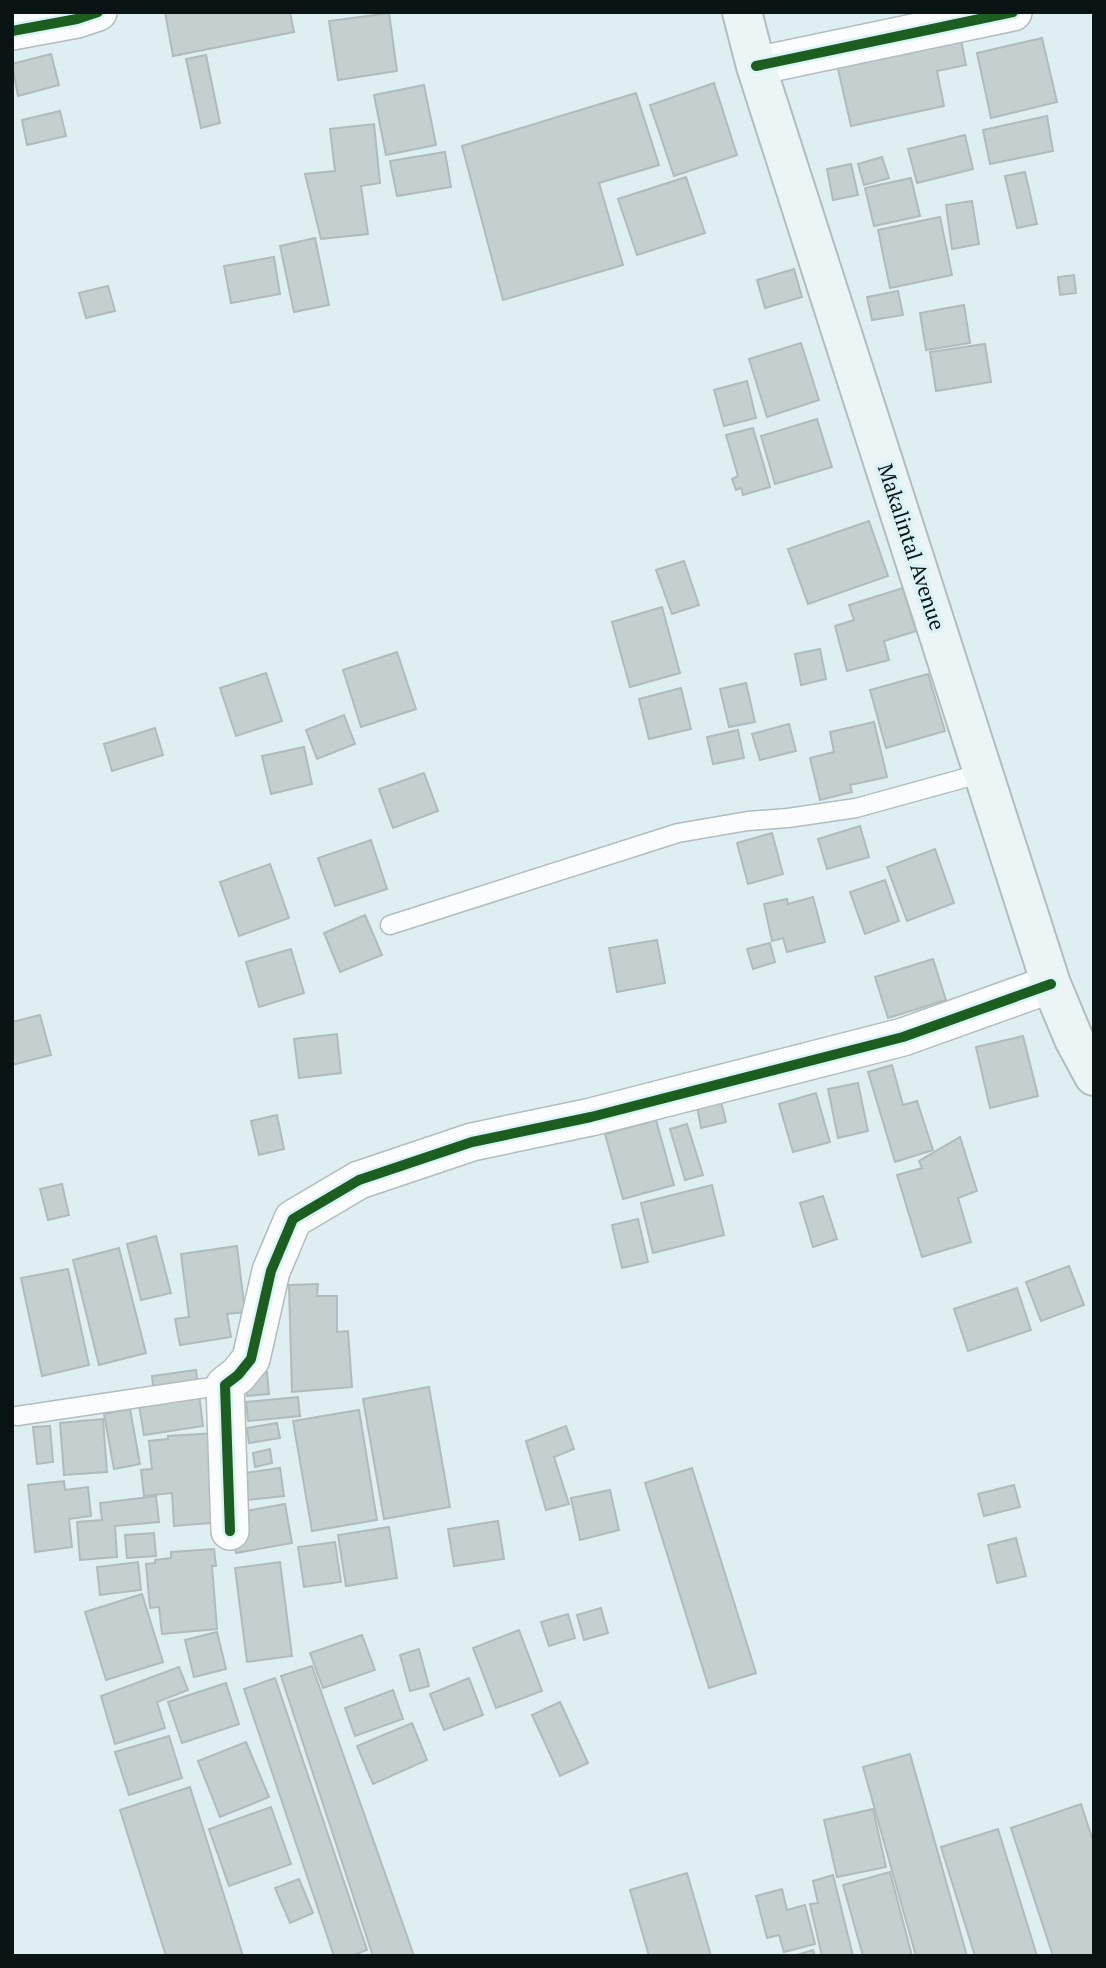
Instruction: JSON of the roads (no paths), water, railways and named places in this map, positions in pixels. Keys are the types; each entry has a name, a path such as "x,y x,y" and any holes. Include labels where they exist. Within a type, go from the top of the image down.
{"main road":[{"name":"Makalintal Avenue","path":"742,12 756,66 1051,984 1094,1076"}],"street":[{"path":"12,31 77,19 98,12"},
{"path":"756,66 1013,12"},
{"path":"230,1531 225,1385 239,1375 251,1359 271,1271 293,1219 359,1180 472,1142 591,1117 903,1037 1051,984"}],"lane":[{"path":"390,925 678,833 748,821 856,808 983,773"},
{"path":"17,1416 225,1385"}]}
